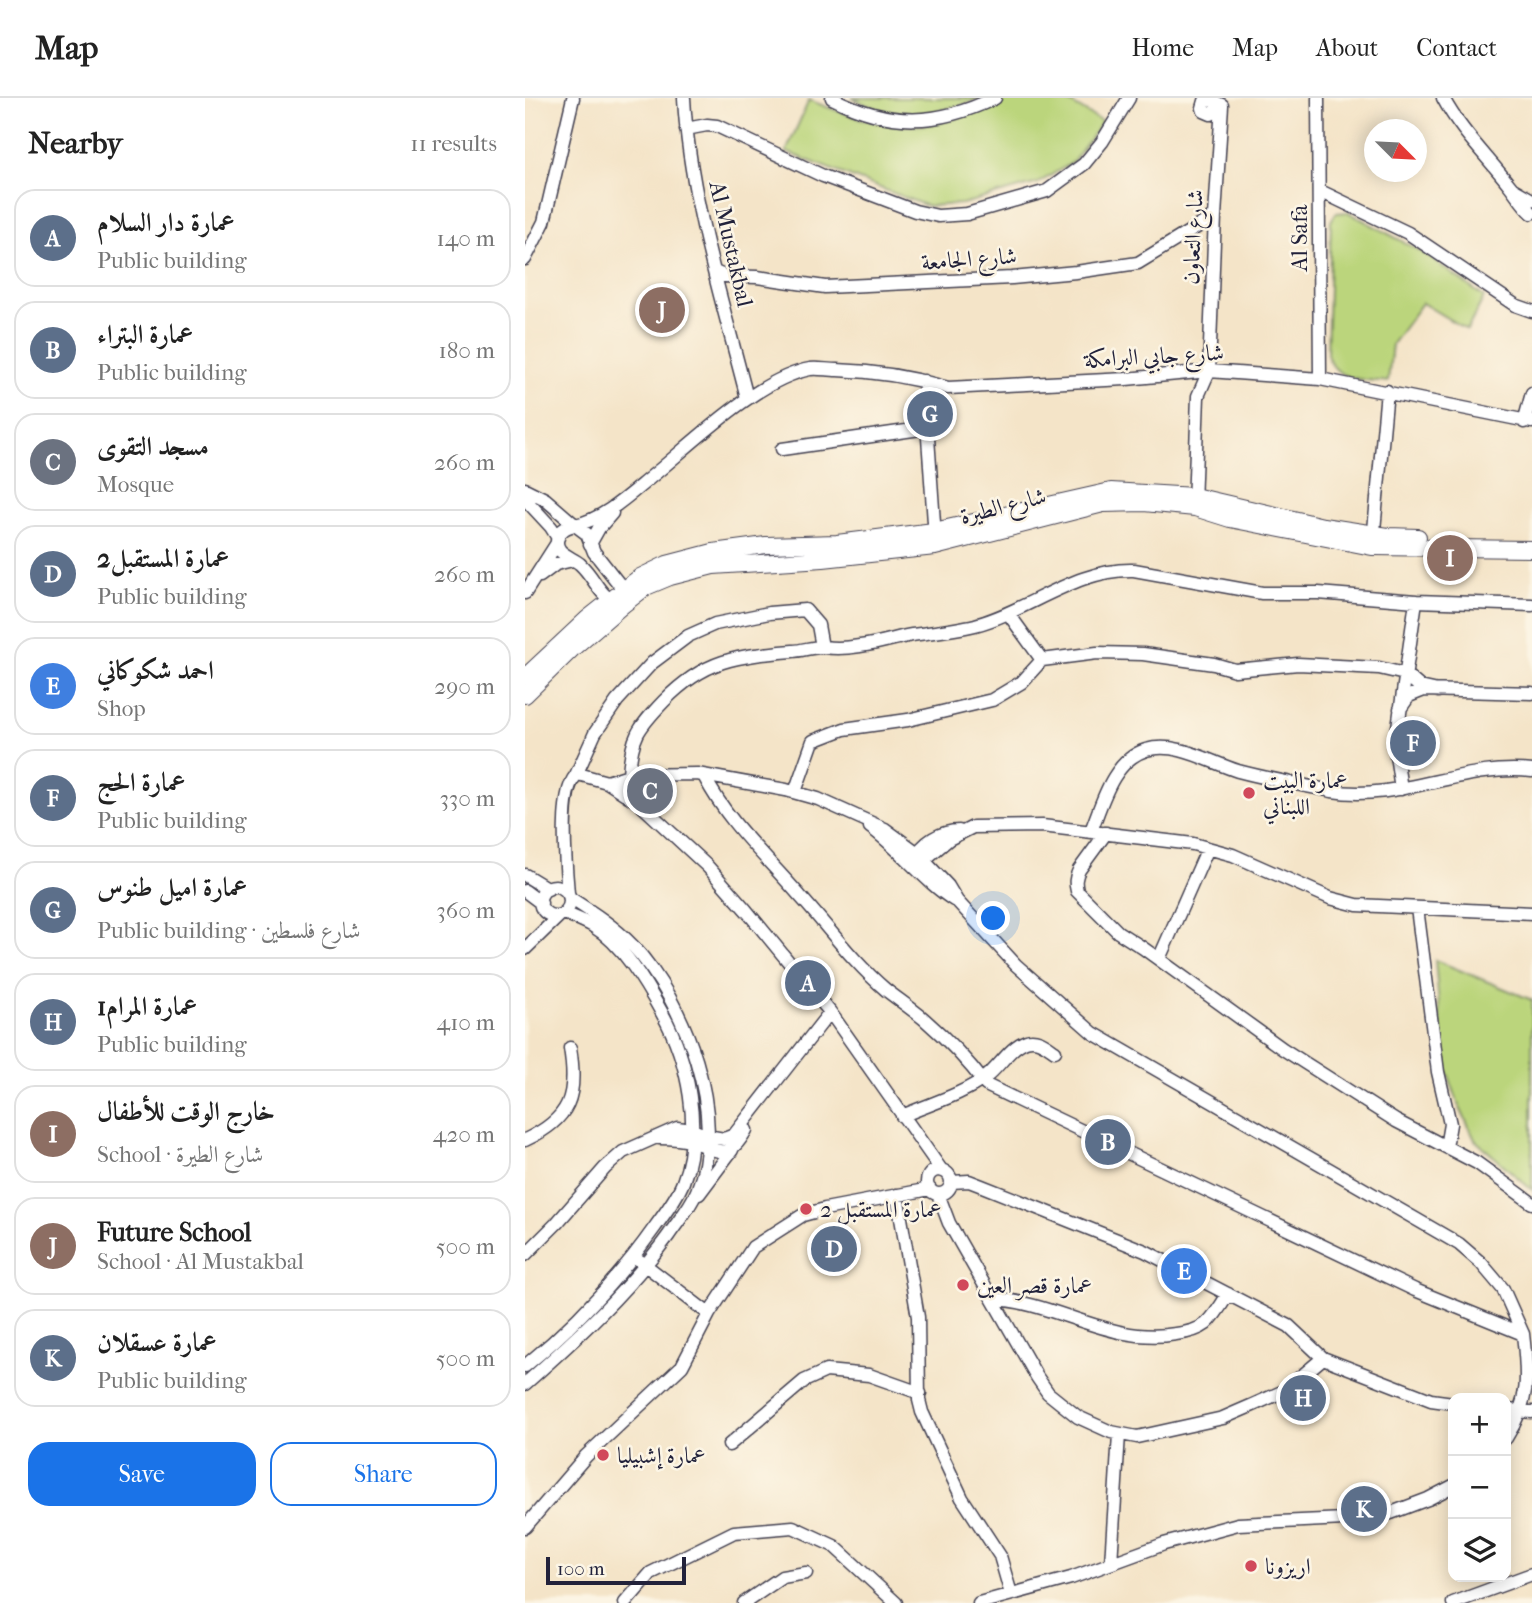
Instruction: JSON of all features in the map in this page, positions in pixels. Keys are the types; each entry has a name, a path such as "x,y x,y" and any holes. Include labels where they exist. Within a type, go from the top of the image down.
{"main road":[{"name":"شارع الطيرة","path":"525,677 619,598 658,582 713,566 823,559 1103,504 1194,502 1230,519 1373,540 1532,549"},
{"name":"شارع الطيرة","path":"1373,540 1532,540"},
{"name":"شارع الطيرة","path":"525,695 619,598"}],"street":[{"path":"525,259 544,222 573,98"},
{"name":"Al Mustakbal","path":"684,98 686,129 715,272 747,398"},
{"path":"832,98 871,115 909,121 955,114 995,98"},
{"path":"686,129 717,126 823,176 915,211 938,216 967,214 1047,191 1084,164 1102,142 1129,98"},
{"name":"Al Safa","path":"1318,98 1320,379"},
{"path":"1443,98 1466,135 1532,213"},
{"name":"شارع التعاون","path":"1194,502 1198,396 1209,371 1222,105"},
{"path":"1512,188 1532,200"},
{"path":"1320,191 1408,233 1515,305 1532,310"},
{"name":"شارع الجامعة","path":"715,272 724,276 757,277 825,287 999,279 1076,272 1137,263 1215,216"},
{"name":"شارع جابي البرامكة","path":"629,495 747,398 775,382 810,369 864,371 924,381 948,388 1126,379 1209,371 1320,379 1528,422"},
{"path":"924,381 935,539"},
{"path":"1373,540 1387,391"},
{"path":"1528,422 1532,393"},
{"path":"782,449 927,428"},
{"path":"525,489 545,499 584,530 619,598"},
{"path":"529,588 565,528 594,519 629,495"},
{"path":"590,544 599,528 629,495"},
{"path":"525,499 545,520 557,540 559,549 619,598"},
{"path":"529,588 556,564 573,560"},
{"path":"629,775 634,740 640,725 692,675 726,660 764,653 860,646 974,625 1114,570 1134,570 1262,593 1318,593 1416,601 1532,605"},
{"path":"1401,789 1396,755 1416,601"},
{"path":"529,946 569,908 565,859 566,794 570,781 576,775 595,733 622,694 652,663 688,636 715,624 769,613 806,610 818,625 823,647"},
{"path":"1009,613 1042,660"},
{"path":"795,792 813,741 844,729 908,720 992,699 1022,682 1042,660 1097,653 1143,654 1214,664 1235,670 1299,664 1379,668 1405,674 1420,687 1437,691"},
{"path":"1400,709 1409,696 1416,692 1532,693"},
{"path":"1091,831 1115,776 1125,763 1148,750 1185,751 1237,771 1334,791 1363,793 1401,789 1467,775 1521,769 1532,771"},
{"path":"525,1527 586,1456 682,1367 709,1314 745,1255 764,1238 803,1215 897,1195 949,1190 951,1182 830,1012 708,867 639,803 607,782 584,774 576,775"},
{"path":"607,782 629,775 704,776 795,792 818,799 898,836 915,840 942,839 973,827 1042,826 1158,839 1233,855 1330,898 1357,905 1532,913"},
{"path":"704,776 717,801 739,831 799,894 850,956 886,990 923,1018 993,1089 1415,1290 1523,1334"},
{"path":"855,817 940,877"},
{"path":"1106,833 1076,877 1077,891 1118,932 1283,1049 1396,1121 1488,1170 1532,1203"},
{"path":"898,836 943,893 957,901"},
{"path":"918,859 942,839"},
{"path":"942,839 935,864 940,877 957,901 1016,965 1093,1033 1459,1244 1481,1263 1503,1289 1523,1334 1528,1376 1527,1412 1511,1432"},
{"path":"1159,960 1208,848"},
{"path":"529,946 539,927 543,894 550,888 565,859"},
{"path":"525,875 550,888 560,887 616,929 651,968 680,1018 695,1059 705,1102 706,1142 698,1190 688,1208"},
{"path":"525,891 549,915 562,914 594,927 642,978 667,1022 678,1051 687,1084 692,1136 683,1182 625,1289 578,1337 525,1384"},
{"path":"1417,908 1438,1072 1450,1124 1446,1147"},
{"path":"706,1142 729,1138 759,1105 830,1012"},
{"path":"902,1116 982,1080 1027,1041 1040,1041 1055,1051"},
{"path":"525,1140 543,1132 565,1111 573,1086 570,1048"},
{"path":"525,1366 640,1260 688,1208 745,1133 759,1105"},
{"path":"525,1255 623,1152 677,1128 706,1142 720,1153 732,1150"},
{"path":"942,1171 929,1177 927,1184 1048,1393 1078,1417 1119,1434 1137,1437 1223,1418 1285,1391 1323,1358"},
{"path":"951,1182 969,1181 982,1185 1145,1251 1289,1326 1323,1358 1431,1400 1448,1402"},
{"path":"897,1195 918,1317 922,1412 962,1498 1000,1556 1011,1594"},
{"path":"640,1260 709,1314"},
{"path":"993,1299 1017,1300 1137,1337 1159,1337 1189,1331 1206,1324 1228,1294"},
{"path":"729,1445 804,1381 826,1371 869,1375 920,1393"},
{"path":"1111,1563 1119,1434"},
{"path":"979,1603 1071,1577 1164,1544 1238,1524 1345,1519 1391,1513 1448,1488"},
{"path":"625,1603 651,1573 734,1532 793,1527 834,1546 896,1603"},
{"path":"744,1603 782,1577 806,1573"},
{"path":"1453,1603 1532,1574"}],"green space":[{"path":"852,98 982,98 932,112 901,113 885,111"},
{"path":"1006,98 1062,98 1102,122 1073,162 1038,183 962,204 927,206 786,152 809,100 863,119 908,126 953,119"},
{"path":"1348,212 1424,253 1484,297 1467,330 1422,303 1392,344 1388,382 1360,380 1344,375 1331,364 1327,355 1331,221 1336,213"},
{"path":"1435,960 1532,1000 1532,1190 1475,1140 1460,1108 1444,1062"}],"place":[{"name":"Future School","path":"662,310"},
{"name":"عمارة اميل طنوس","path":"930,414"},
{"name":"خارج الوقت للأطفال","path":"1450,558"},
{"name":"عمارة الحج","path":"1413,743"},
{"name":"مسجد التقوى","path":"650,791"},
{"name":"عمارة البيت اللبناني","path":"1249,793"},
{"name":"عمارة دار السلام","path":"808,983"},
{"name":"عمارة البتراء","path":"1108,1142"},
{"name":"عمارة المستقبل 2","path":"806,1209"},
{"name":"عمارة المستقبل2","path":"834,1249"},
{"name":"احمد شكوكاني","path":"1184,1271"},
{"name":"عمارة قصر العين","path":"963,1285"},
{"name":"عمارة المرام1","path":"1303,1398"},
{"name":"عمارة إشبيليا","path":"603,1455"},
{"name":"عمارة عسقلان","path":"1364,1509"},
{"name":"اريزونا","path":"1251,1566"}]}
